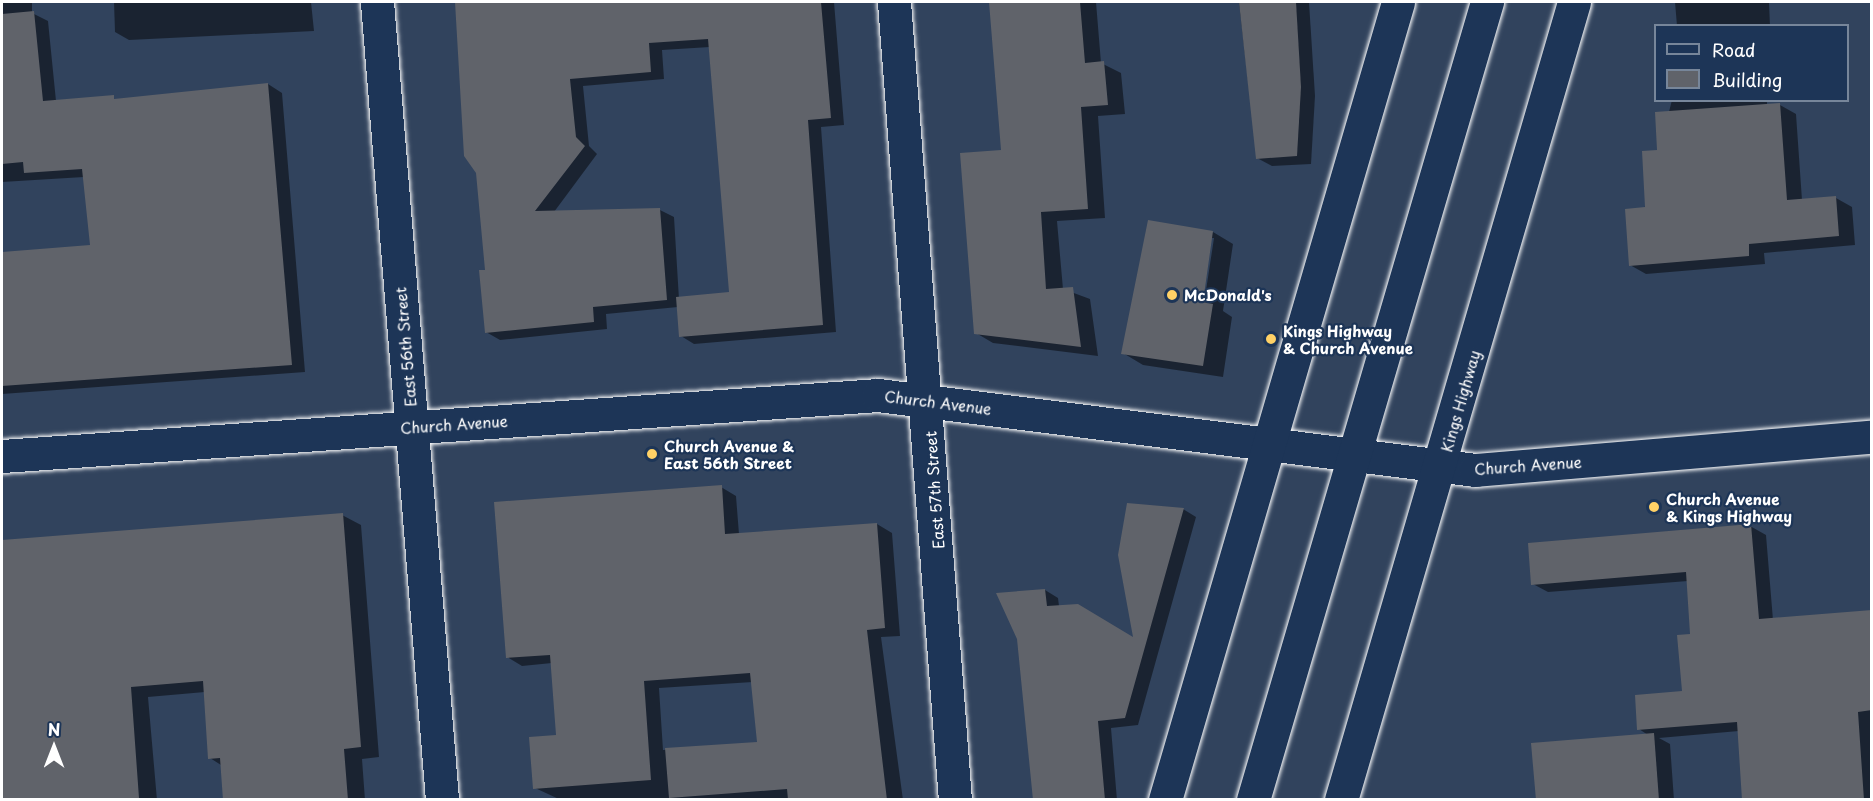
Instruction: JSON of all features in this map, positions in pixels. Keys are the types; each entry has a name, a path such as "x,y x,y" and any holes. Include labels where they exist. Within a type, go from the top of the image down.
{"street":[{"name":"East 56th Street","path":"377,2 442,800"},
{"name":"East 57th Street","path":"894,2 928,401 955,800"},
{"path":"1380,2 1383,51"},
{"path":"1165,800 1271,447 1398,2"},
{"path":"1254,800 1352,457 1487,2"},
{"name":"Kings Highway","path":"1341,800 1441,466 1574,2"},
{"name":"Church Avenue","path":"2,456 878,394 1271,447 1475,470 1872,437"}],"building":[{"path":"455,2 821,2 831,118 808,120 823,325 679,337 676,297 729,292 708,39 649,43 651,72 570,79 576,137 585,146 535,211 660,208 667,300 593,307 594,322 485,333 479,270 485,270 476,173 464,156"},
{"path":"989,2 1080,2 1085,63 1104,61 1108,105 1081,107 1088,209 1041,212 1046,289 1073,287 1081,347 974,334 960,153 1001,150"},
{"path":"1239,2 1296,2 1301,87 1297,156 1256,159"},
{"path":"34,11 43,101 114,95 114,99 268,83 292,365 2,386 2,252 90,245 82,169 24,173 23,162 2,164 2,14"},
{"path":"1780,103 1787,200 1836,196 1839,236 1749,244 1749,256 1629,266 1625,209 1645,207 1642,151 1657,150 1655,112"},
{"path":"1148,220 1213,231 1203,302 1213,304 1203,366 1121,354"},
{"path":"722,485 725,534 877,523 885,628 867,630 887,800 788,800 787,789 669,798 665,748 757,742 750,673 644,681 651,780 533,789 529,737 556,735 550,655 506,658 494,502"},
{"path":"1127,503 1184,508 1125,718 1098,721 1105,800 1033,800 1017,639 996,593 1045,589 1047,606 1078,604 1133,637 1118,555"},
{"path":"343,513 361,747 344,749 348,800 223,800 220,758 208,759 203,681 131,687 139,798 2,800 2,540"},
{"path":"1751,524 1759,619 1872,610 1872,710 1858,712 1864,800 1742,800 1737,722 1637,730 1635,695 1682,691 1677,635 1690,634 1686,572 1531,585 1528,543"},
{"path":"1654,733 1659,800 1536,800 1531,743"}],"place":[{"name":"McDonald's","path":"1172,295"},
{"name":"Kings Highway & Church Avenue","path":"1271,339"},
{"name":"Church Avenue & East 56th Street","path":"652,454"},
{"name":"Church Avenue & Kings Highway","path":"1654,507"}]}
